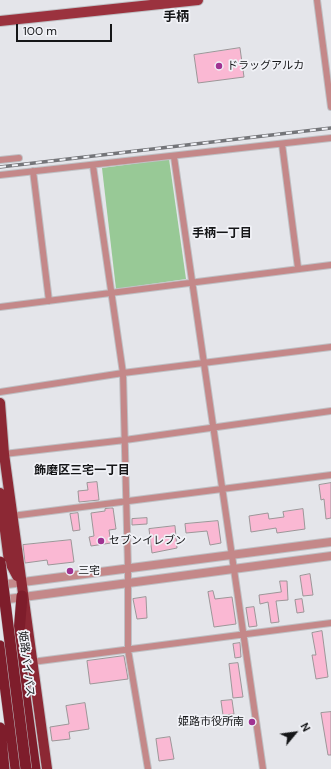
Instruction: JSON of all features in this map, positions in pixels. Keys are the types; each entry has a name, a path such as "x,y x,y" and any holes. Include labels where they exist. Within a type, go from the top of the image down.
{"highway":[{"path":"0,403 4,454 20,583 47,769"},
{"path":"0,493 9,561 20,583"},
{"name":"姫路バイパス","path":"0,562 26,769"},
{"path":"22,596 18,645 35,769"},
{"name":"姫路バイパス","path":"0,646 16,769"},
{"path":"0,728 3,765"}],"main road":[{"path":"0,21 115,5 198,0"}],"street":[{"path":"316,0 331,107"},
{"path":"0,175 174,157 331,138"},
{"path":"282,144 298,268"},
{"path":"174,157 263,769"},
{"path":"0,160 19,158"},
{"path":"93,166 123,373 128,568 128,650 148,769"},
{"path":"33,171 49,301"},
{"path":"0,307 331,265"},
{"path":"0,392 123,373 331,347"},
{"path":"4,454 125,440 331,411"},
{"path":"12,516 331,475"},
{"path":"0,585 331,542"},
{"path":"0,600 331,556"},
{"path":"32,662 331,623"}],"green space":[{"path":"169,159 186,279 116,289 102,168"}],"building":[{"name":"ドラッグアルカ","path":"240,48 244,77 198,83 194,55"},
{"path":"97,482 99,500 79,502 78,491 88,490 87,483"},
{"path":"331,483 331,518 326,519 324,499 321,500 319,485"},
{"path":"113,508 116,529 109,530 111,543 91,546 89,537 94,536 91,513"},
{"path":"303,509 305,529 277,533 276,528 251,532 249,516 268,513 269,519 284,517 283,512"},
{"path":"78,513 80,530 73,531 70,514"},
{"path":"147,518 147,524 132,525 132,519"},
{"path":"218,521 221,543 210,545 207,531 186,533 185,524"},
{"path":"175,526 177,548 152,553 149,529"},
{"path":"71,540 74,562 48,565 47,560 25,563 23,545"},
{"path":"310,574 313,595 303,596 300,576"},
{"path":"280,581 287,581 288,600 276,601 279,622 271,623 268,602 260,604 259,595 281,592"},
{"path":"213,591 215,599 232,597 236,624 214,627 208,592"},
{"path":"146,597 147,618 137,619 133,599"},
{"path":"302,599 304,612 297,613 295,600"},
{"path":"254,607 257,626 249,627 246,608"},
{"path":"322,631 328,677 316,679 312,655 316,655 312,633"},
{"path":"240,643 241,657 235,658 233,644"},
{"path":"124,656 128,679 90,684 87,661"},
{"path":"238,663 243,697 233,698 229,664"},
{"path":"232,700 234,714 223,715 221,701"},
{"path":"85,703 89,729 69,732 70,739 52,741 50,727 69,724 66,706"},
{"path":"331,712 331,755 328,755 321,713"},
{"path":"170,737 174,759 159,761 156,739"}],"railway":[{"path":"0,167 331,128"}],"place":[{"name":"ドラッグアルカ","path":"219,66"},
{"name":"セブンイレブン","path":"101,541"},
{"name":"三宅","path":"70,571"},
{"name":"姫路市役所南","path":"252,722"}],"district":[{"name":"手柄","path":"176,18"},
{"name":"手柄一丁目","path":"222,234"},
{"name":"飾磨区三宅一丁目","path":"82,471"}]}
